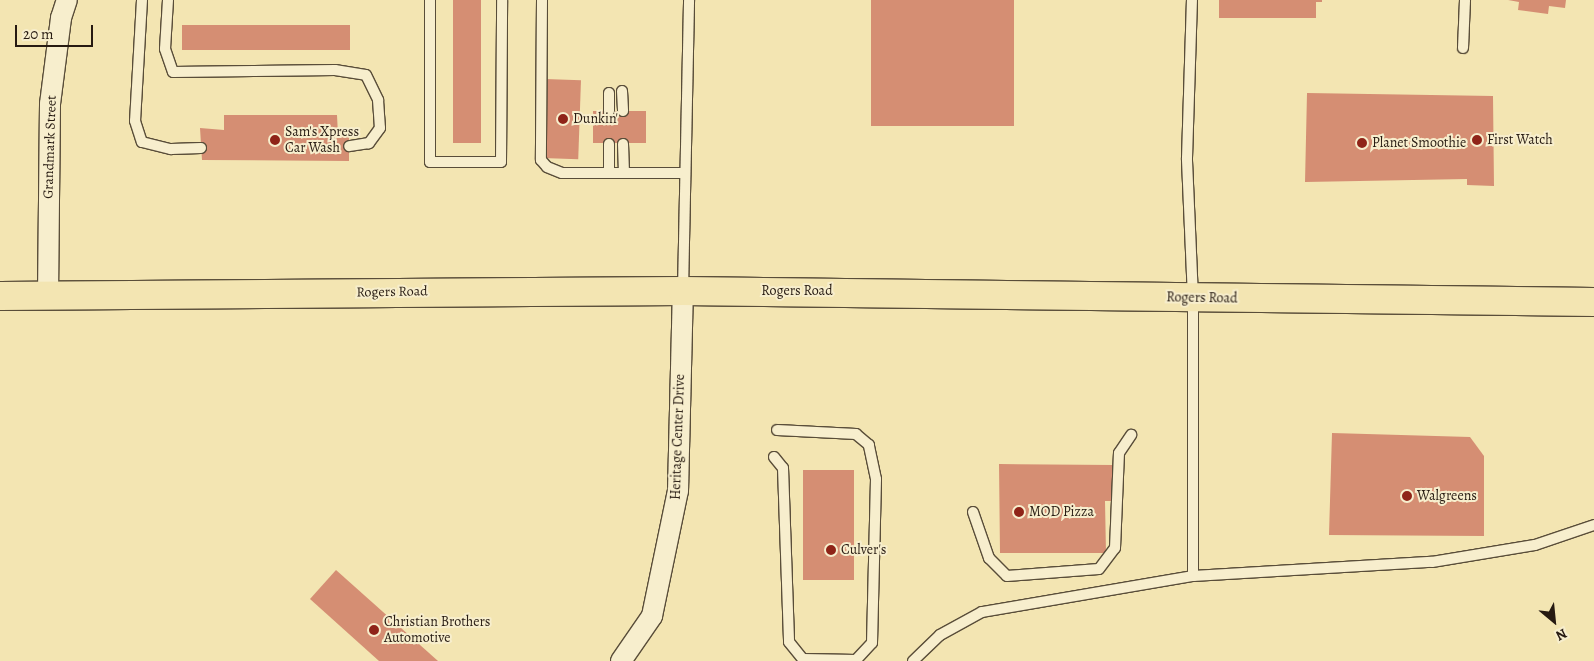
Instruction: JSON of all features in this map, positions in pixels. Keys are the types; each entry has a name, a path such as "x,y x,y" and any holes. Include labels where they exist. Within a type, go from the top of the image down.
{"main road":[{"name":"Rogers Road","path":"0,296 682,291 1594,302"}],"street":[{"name":"Grandmark Street","path":"48,296 50,104 61,18 67,0"},
{"name":"Heritage Center Drive","path":"621,661 652,616 678,491 682,291"}],"lane":[{"path":"142,0 134,121 142,142 171,148 201,148"},
{"path":"168,0 165,49 173,72 335,70 366,75 378,100 380,128 369,143 349,146"},
{"path":"430,0 430,162 501,162 502,0"},
{"path":"542,0 541,160 562,173 685,173"},
{"path":"682,291 689,0"},
{"path":"1192,0 1188,158 1193,298 1193,576"},
{"path":"1463,48 1465,0"},
{"path":"622,91 623,111"},
{"path":"609,110 610,93"},
{"path":"609,173 610,144"},
{"path":"623,144 624,173"},
{"path":"774,457 783,468 788,642 803,659 856,660 872,643 876,479 869,446 856,434 777,430"},
{"path":"973,512 989,558 1007,576 1099,569 1115,548 1119,452 1131,435"},
{"path":"913,661 940,635 982,612 1193,576 1432,562 1535,545 1594,525"}],"building":[{"path":"453,0 481,0 481,143 453,143"},
{"path":"871,0 1014,0 1014,126 871,126"},
{"path":"1219,0 1322,0 1322,2 1316,2 1316,18 1219,18"},
{"path":"1508,0 1566,0 1565,8 1549,6 1548,14 1518,10 1519,2"},
{"path":"182,25 350,25 350,50 182,50"},
{"name":"Dunkin'","path":"545,79 581,80 578,159 542,158"},
{"path":"1307,93 1493,96 1494,186 1467,185 1467,179 1305,182"},
{"path":"593,111 646,111 646,143 593,143"},
{"name":"Sam's Xpress Car Wash","path":"224,115 337,115 338,135 349,135 349,161 202,160 200,128 224,130"},
{"name":"Walgreens","path":"1332,433 1470,437 1484,456 1484,536 1329,535"},
{"path":"999,464 1113,465 1112,501 1105,501 1106,553 1000,553"},
{"name":"Culver's","path":"803,470 854,470 854,580 803,580"},
{"name":"Christian Brothers Automotive","path":"336,570 438,661 379,661 310,599"}],"place":[{"name":"Dunkin'","path":"563,119"},
{"name":"Sam's Xpress Car Wash","path":"275,140"},
{"name":"First Watch","path":"1477,140"},
{"name":"Planet Smoothie","path":"1362,143"},
{"name":"Walgreens","path":"1407,496"},
{"name":"MOD Pizza","path":"1019,512"},
{"name":"Culver's","path":"831,550"},
{"name":"Christian Brothers Automotive","path":"374,630"}]}
